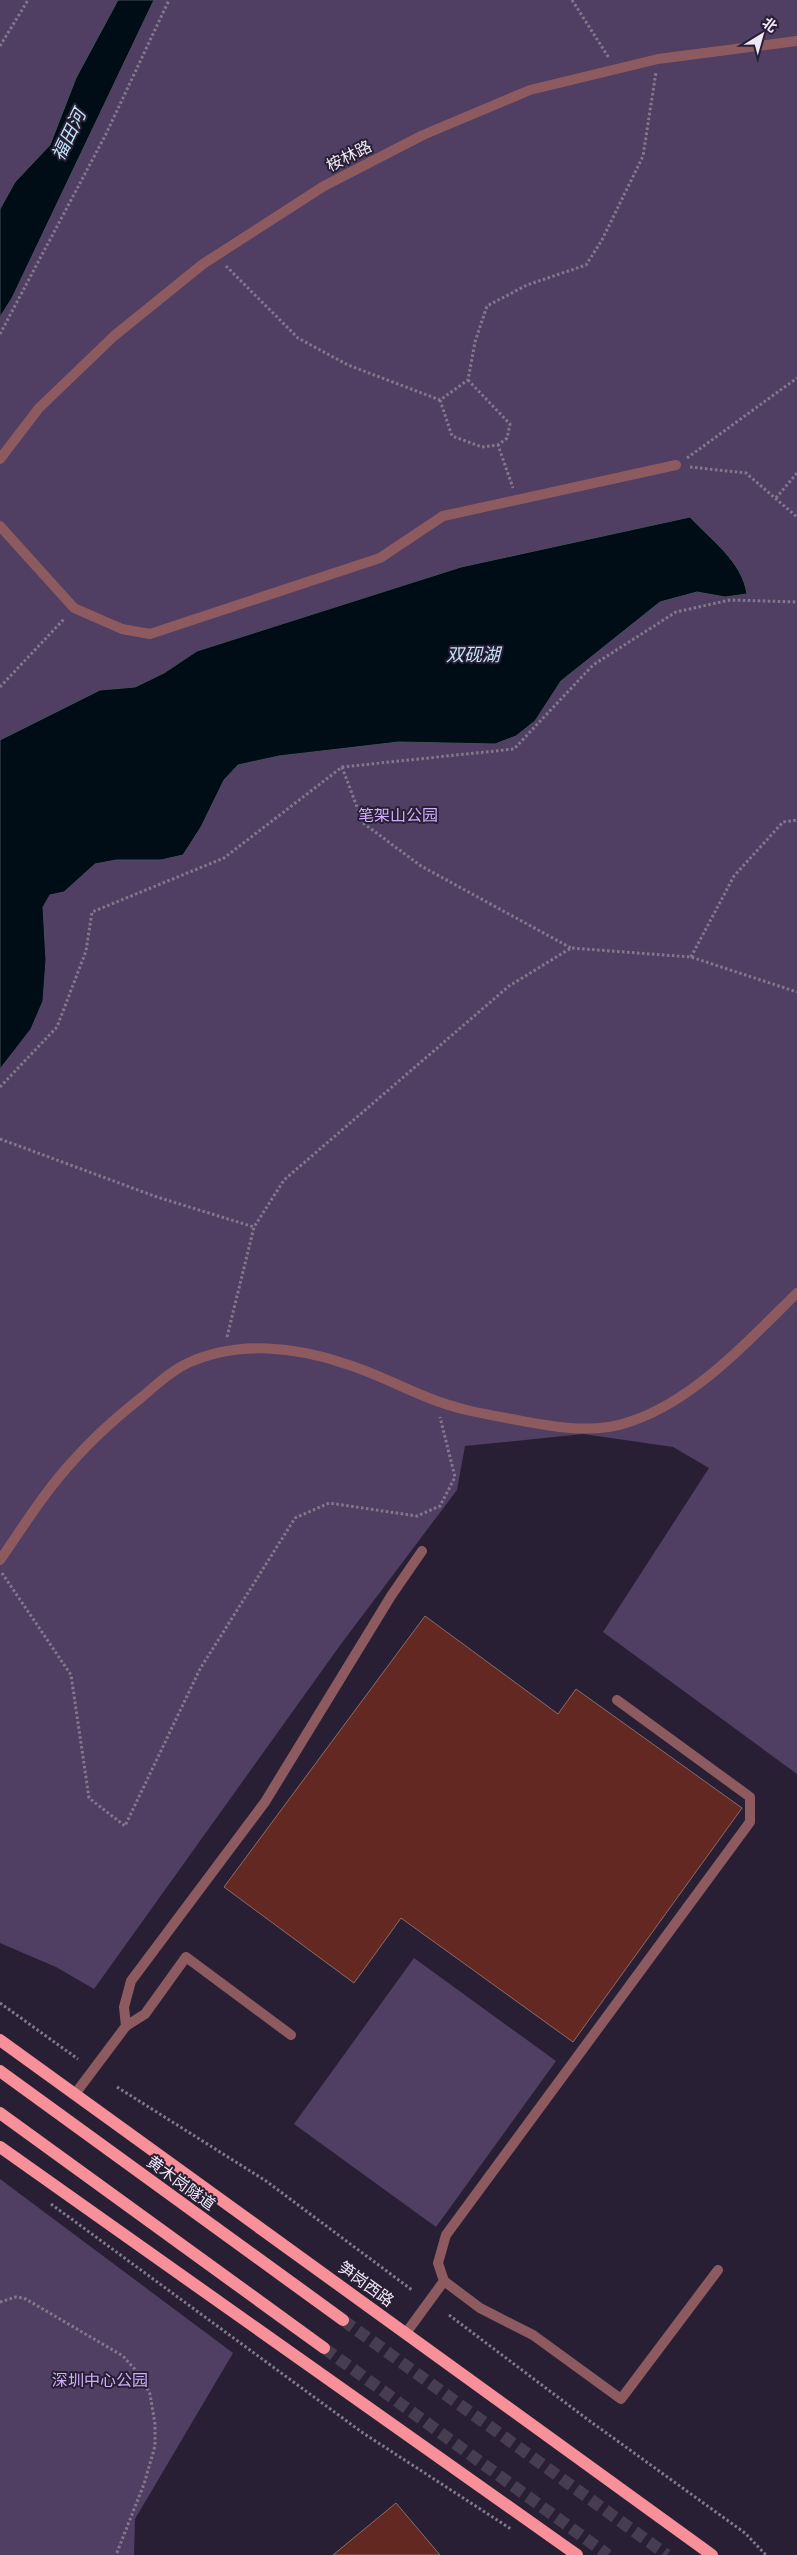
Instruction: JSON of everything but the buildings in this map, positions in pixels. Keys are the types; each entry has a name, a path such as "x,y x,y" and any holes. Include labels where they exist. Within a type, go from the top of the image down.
{"main road":[{"name":"笋岗西路","path":"0,2040 712,2555"},
{"name":"黄木岗隧道","path":"0,2071 344,2320"},
{"path":"0,2113 324,2348"},
{"path":"0,2147 577,2555"}],"lane":[{"name":"桉林路","path":"0,459 39,408 114,336 216,255 324,186 422,135 530,90 658,59 797,41"},
{"path":"0,526 74,608 122,629 150,634 380,558 443,516 676,465"},
{"path":"0,1560 72,1462 114,1420 188,1363 223,1353 259,1348 296,1350 345,1363 388,1378 437,1401 469,1412 559,1426 596,1429 627,1423 658,1411 684,1394 737,1351 797,1293"},
{"path":"126,2026 124,2007 131,1980 265,1802 391,1596 422,1551"},
{"path":"617,1700 750,1797 750,1822 446,2235 438,2263 444,2281 480,2308 533,2334 622,2400 718,2270"},
{"path":"75,2094 126,2026 145,2014 186,1957 291,2035"},
{"path":"406,2332 444,2281"}],"path":[{"path":"0,46 28,0"},
{"path":"0,334 106,134 169,0"},
{"path":"572,0 616,69"},
{"path":"440,400 468,380 475,342 487,306 527,285 586,265 602,240 643,156 658,59"},
{"path":"216,255 298,338 348,365 440,400"},
{"path":"676,465 797,378"},
{"path":"440,400 452,436 482,447 498,445 507,438 510,424 468,380"},
{"path":"498,445 516,499"},
{"path":"676,465 746,473 797,518"},
{"path":"776,498 797,473"},
{"path":"0,1087 57,1026 86,951 92,912 224,858 342,768 514,749 593,665 676,612 730,600 797,602"},
{"path":"0,687 74,608"},
{"path":"342,768 362,823 421,866 571,948 691,957 797,992"},
{"path":"691,957 734,876 783,822 797,820"},
{"path":"223,1353 254,1227 284,1180 509,986 571,948"},
{"path":"0,1139 156,1197 254,1227"},
{"path":"0,1570 71,1675 89,1798 125,1826 200,1669 295,1518 329,1504 417,1516 440,1506 455,1477 437,1401"},
{"path":"0,2003 78,2058"},
{"path":"117,2087 266,2181 412,2290"},
{"path":"46,2200 362,2433 516,2533"},
{"path":"0,2302 16,2297 24,2298 110,2347 130,2361 150,2394 155,2424 155,2446 144,2484 116,2555"},
{"path":"449,2315 587,2419 745,2532 766,2555"}],"green space":[{"name":"笔架山公园","path":"0,0 797,0 797,1774 603,1632 709,1468 673,1447 583,1434 465,1446 457,1490 341,1644 94,1989 56,1967 0,1943"},
{"path":"414,1958 556,2061 436,2227 294,2124"},
{"name":"深圳中心公园","path":"0,2179 233,2353 135,2519 134,2555 0,2555"}],"water":[{"name":"福田河","path":"118,0 154,0 12,298 0,317 0,209 15,182 50,145 76,78"},
{"name":"双砚湖","path":"690,517 732,561 744,582 747,594 725,597 697,592 660,602 561,681 535,721 516,736 495,744 399,742 279,756 238,765 224,780 201,827 183,855 161,860 116,860 95,864 64,892 50,895 43,907 46,960 43,1001 31,1029 0,1069 0,740 100,690 135,687 164,673 197,651 461,567"}],"tunnel":[{"path":"343,2320 667,2555"},
{"path":"324,2348 608,2555"}]}
